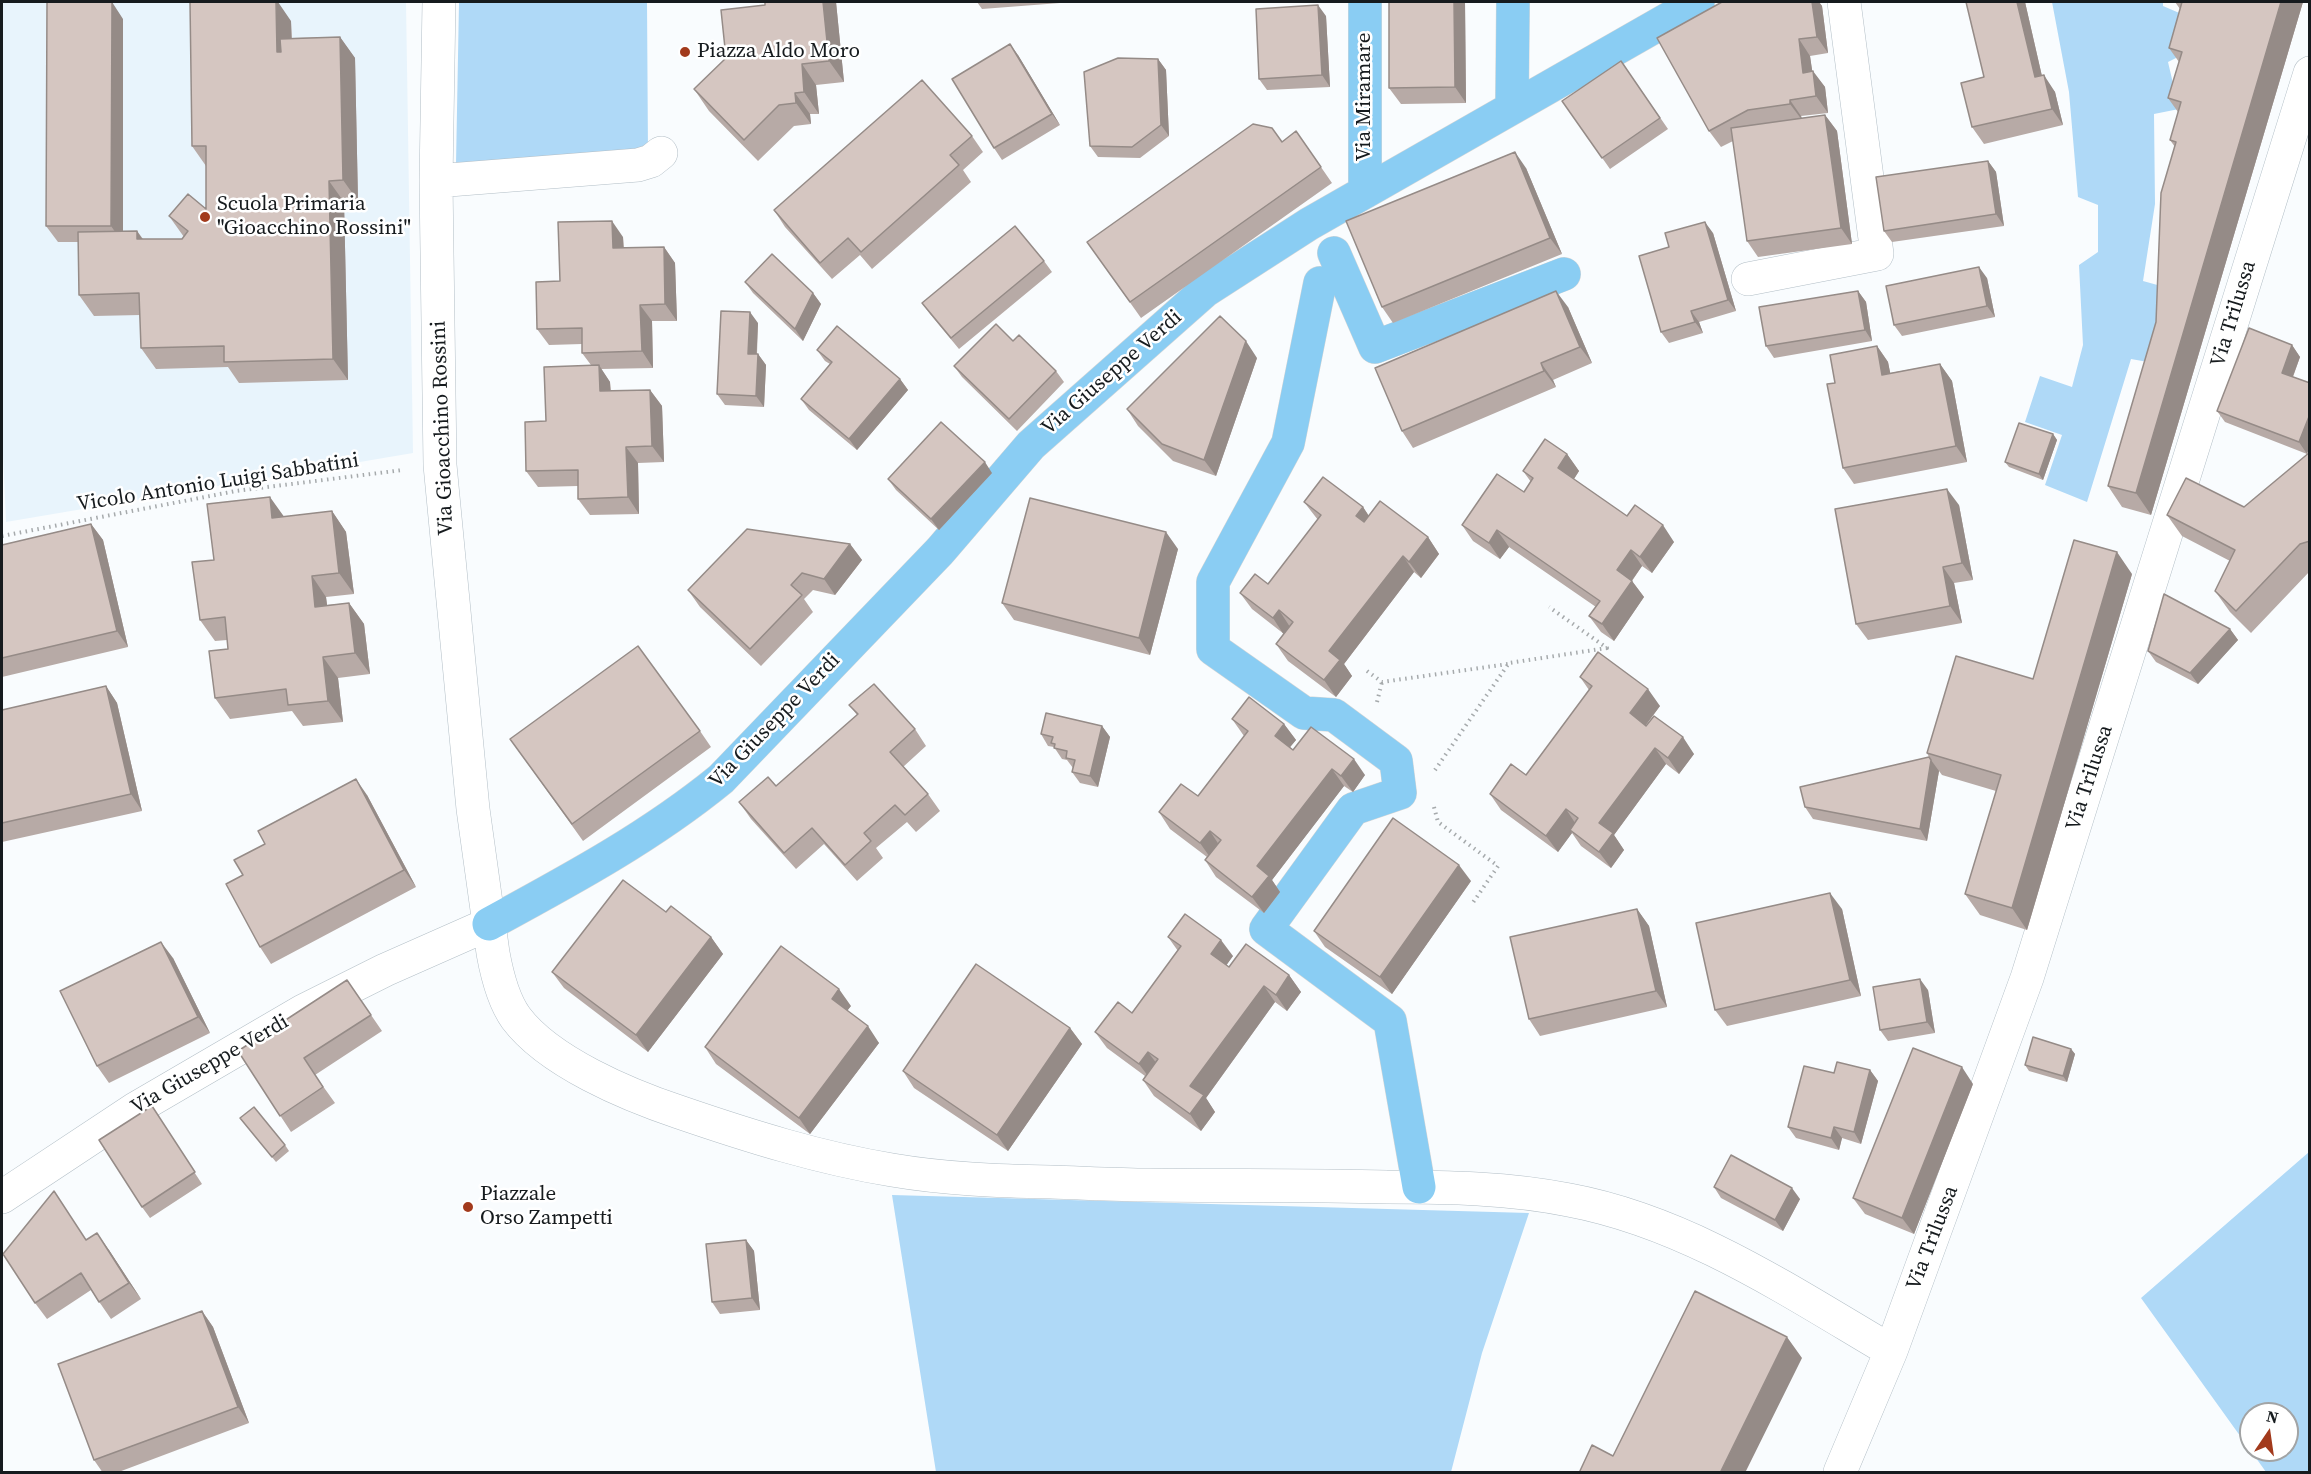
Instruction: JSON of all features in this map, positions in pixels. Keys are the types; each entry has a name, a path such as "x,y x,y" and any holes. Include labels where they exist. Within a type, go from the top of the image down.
{"main road":[{"name":"Via Miramare","path":"1365,2 1365,192"},
{"path":"1512,108 1513,2"},
{"name":"Via Giuseppe Verdi","path":"489,924 612,856 687,806 721,779 940,551 1031,444 1205,291 1309,224 1698,2"},
{"path":"1334,253 1375,346 1564,274"},
{"path":"1320,283 1288,443 1213,582 1213,649 1304,713 1334,715 1396,761 1400,793 1353,809 1266,929 1390,1021 1419,1187"}],"street":[{"name":"Via Gioacchino Rossini","path":"439,2 436,181 440,465 473,809 497,974 516,1017 552,1050 598,1078 648,1101 759,1139 850,1162 893,1170 983,1180 1144,1185 1419,1187 1521,1193 1568,1200 1615,1211 1655,1224 1766,1278 1891,1351"},
{"path":"1748,279 1877,254 1844,2"},
{"name":"Via Trilussa","path":"1840,1473 1891,1351 2027,978 2310,73"},
{"path":"436,181 638,165 651,161 661,153"},
{"name":"Via Giuseppe Verdi","path":"2,1197 135,1109 303,1011 385,970 489,924"}],"path":[{"name":"Vicolo Antonio Luigi Sabbatini","path":"2,536 236,491 440,465"},
{"path":"1367,671 1382,682 1607,648 1549,607"},
{"path":"1433,772 1509,663"},
{"path":"1432,801 1438,822 1498,866 1472,904"}],"shaded area":[{"name":"Scuola Primaria \"Gioacchino Rossini\"","path":"2,2 406,2 413,453 6,522 2,432"},
{"path":"459,2 647,2 648,155 456,164"},
{"path":"2052,2 2163,2 2163,6 2184,15 2180,56 2168,62 2179,109 2154,114 2155,204 2143,281 2161,286 2160,321 2148,362 2131,359 2087,502 2045,485 2062,435 2025,422 2040,376 2072,387 2083,345 2079,265 2098,252 2098,205 2078,197 2069,92"},
{"path":"2309,1152 2309,1472 2266,1472 2259,1462 2299,1462 2299,1402 2239,1402 2239,1434 2141,1298"},
{"path":"892,1195 1529,1213 1482,1353 1451,1472 936,1472"}],"building":[{"path":"47,2 112,2 111,226 46,226"},
{"path":"190,2 276,2 277,52 281,52 280,39 340,37 343,180 329,181 333,359 224,362 224,346 141,348 139,293 79,295 78,232 137,231 137,239 182,239 188,231 169,216 188,194 206,209 206,146 192,146"},
{"path":"765,2 823,2 829,61 802,64 804,92 795,93 796,103 779,105 744,140 694,89 726,58 721,10 765,5"},
{"path":"1389,2 1454,2 1455,87 1389,88"},
{"path":"1722,2 1812,2 1817,37 1799,39 1803,73 1813,71 1816,96 1790,100 1790,104 1748,110 1709,131 1657,38"},
{"path":"1966,2 2017,2 2035,77 2044,75 2052,109 1972,127 1961,83 1984,77"},
{"path":"2182,2 2281,2 2136,493 2108,486 2156,322 2161,193 2176,142 2170,140 2181,102 2168,98 2182,52 2169,48"},
{"path":"1318,5 1322,75 1259,79 1256,9"},
{"path":"1010,44 1052,114 994,148 952,79"},
{"path":"1118,58 1158,59 1161,125 1132,147 1090,146 1084,72"},
{"path":"1621,61 1660,118 1602,158 1562,101"},
{"path":"922,80 972,136 950,155 959,165 861,252 848,238 820,263 774,210"},
{"path":"1825,115 1841,228 1747,241 1731,128"},
{"path":"1253,124 1272,128 1282,142 1296,131 1321,167 1130,302 1087,242"},
{"path":"1515,152 1550,238 1382,307 1346,221"},
{"path":"1988,161 1996,214 1884,231 1876,177"},
{"path":"612,221 613,248 664,247 665,304 640,305 642,351 582,353 582,328 537,329 536,282 560,281 558,222"},
{"path":"1705,222 1728,300 1691,311 1695,322 1661,332 1639,256 1669,247 1665,233"},
{"path":"1015,226 1044,261 951,338 922,303"},
{"path":"772,254 813,293 795,329 745,282"},
{"path":"1979,267 1987,306 1894,325 1886,286"},
{"path":"1556,291 1580,347 1541,363 1544,371 1402,431 1375,368"},
{"path":"1858,291 1865,330 1766,346 1759,307"},
{"path":"721,311 750,312 748,354 758,354 756,396 717,394"},
{"path":"1220,316 1246,341 1204,460 1162,444 1127,409"},
{"path":"996,324 1013,341 1019,335 1056,371 1009,419 954,366"},
{"path":"837,326 900,379 849,439 801,399 832,362 817,350"},
{"path":"2249,328 2292,345 2282,373 2310,383 2310,414 2299,442 2217,411"},
{"path":"1877,346 1882,375 1940,364 1956,446 1843,468 1827,384 1835,383 1830,355"},
{"path":"599,365 600,391 650,390 652,446 626,447 628,497 578,499 578,470 526,471 525,422 546,421 544,367"},
{"path":"941,422 985,462 931,519 888,479"},
{"path":"2019,423 2053,434 2039,474 2005,462"},
{"path":"1545,439 1567,454 1558,468 1627,516 1635,505 1663,525 1640,557 1631,550 1617,570 1632,581 1602,624 1589,616 1600,601 1497,530 1489,543 1462,525 1497,474 1524,492 1533,478 1523,471"},
{"path":"2310,452 2310,541 2300,544 2236,611 2215,591 2235,550 2167,515 2186,478 2244,507"},
{"path":"1323,477 1363,507 1356,516 1364,522 1380,501 1428,537 1409,562 1403,556 1329,651 1340,660 1324,680 1276,644 1293,622 1279,610 1273,618 1240,593 1255,574 1268,584 1321,515 1304,502"},
{"path":"1947,489 1962,563 1943,567 1950,606 1856,624 1835,509"},
{"path":"270,497 272,518 332,511 339,573 312,576 315,607 349,603 355,653 323,657 328,701 288,705 286,689 215,698 209,651 228,649 225,617 200,620 192,562 214,560 207,504"},
{"path":"1030,498 1166,532 1139,638 1002,603"},
{"path":"91,524 117,631 2,658 2,545"},
{"path":"747,529 850,544 824,579 802,573 791,585 802,595 750,649 688,590"},
{"path":"2074,540 2117,552 2012,908 1965,894 2001,775 1927,753 1956,656 2033,679"},
{"path":"2164,594 2230,629 2190,673 2148,651"},
{"path":"638,646 700,731 572,824 510,739"},
{"path":"1598,652 1648,689 1630,713 1646,726 1654,716 1683,737 1668,758 1655,748 1599,823 1613,833 1599,852 1570,830 1578,818 1566,809 1546,836 1490,794 1511,764 1526,775 1592,686 1580,677"},
{"path":"874,684 915,729 890,752 928,794 905,815 895,805 864,833 871,841 845,865 812,828 784,853 739,802 768,777 776,786 858,714 849,705"},
{"path":"106,686 131,794 2,823 2,710"},
{"path":"1249,697 1284,724 1275,736 1293,750 1311,727 1354,759 1341,776 1332,769 1257,866 1269,876 1252,897 1205,860 1221,840 1210,831 1200,843 1159,812 1181,784 1198,796 1248,731 1232,719"},
{"path":"1046,713 1102,726 1090,776 1072,772 1075,760 1066,758 1067,751 1054,748 1055,744 1051,743 1053,737 1041,734"},
{"path":"1929,757 1931,760 1920,829 1805,807 1800,787"},
{"path":"356,779 404,870 260,947 226,884 243,875 234,860 265,844 258,831"},
{"path":"1393,818 1459,865 1380,977 1314,931"},
{"path":"623,880 666,912 671,906 711,937 636,1035 552,972"},
{"path":"1830,893 1850,980 1715,1010 1696,923"},
{"path":"1637,909 1656,991 1529,1019 1510,937"},
{"path":"1185,914 1221,940 1211,954 1229,967 1246,944 1289,975 1276,995 1264,986 1190,1086 1204,1095 1190,1114 1143,1080 1158,1059 1148,1052 1139,1064 1095,1032 1118,1002 1132,1013 1181,946 1168,937"},
{"path":"161,942 198,1017 97,1066 60,991"},
{"path":"781,946 839,989 832,999 868,1026 799,1118 705,1047"},
{"path":"976,964 1070,1028 997,1135 903,1071"},
{"path":"1920,979 1927,1022 1880,1030 1873,987"},
{"path":"347,980 371,1015 304,1058 323,1087 280,1116 238,1051"},
{"path":"2033,1037 2071,1049 2063,1076 2025,1065"},
{"path":"1913,1048 1962,1067 1902,1218 1853,1198"},
{"path":"1837,1062 1870,1070 1854,1132 1834,1127 1831,1138 1788,1127 1804,1066 1834,1073"},
{"path":"152,1106 195,1172 142,1207 99,1140"},
{"path":"254,1107 285,1145 272,1157 240,1118"},
{"path":"1731,1155 1792,1188 1775,1220 1714,1187"},
{"path":"54,1191 86,1240 97,1233 129,1283 99,1302 81,1273 35,1303 3,1254"},
{"path":"746,1240 752,1298 712,1302 706,1244"},
{"path":"1695,1291 1787,1337 1720,1473 1579,1473 1592,1445 1613,1456"},
{"path":"202,1311 238,1407 94,1460 58,1364"}],"place":[{"name":"Piazza Aldo Moro","path":"685,52"},
{"name":"Scuola Primaria \"Gioacchino Rossini\"","path":"205,217"},
{"name":"Piazzale Orso Zampetti","path":"468,1207"}]}
